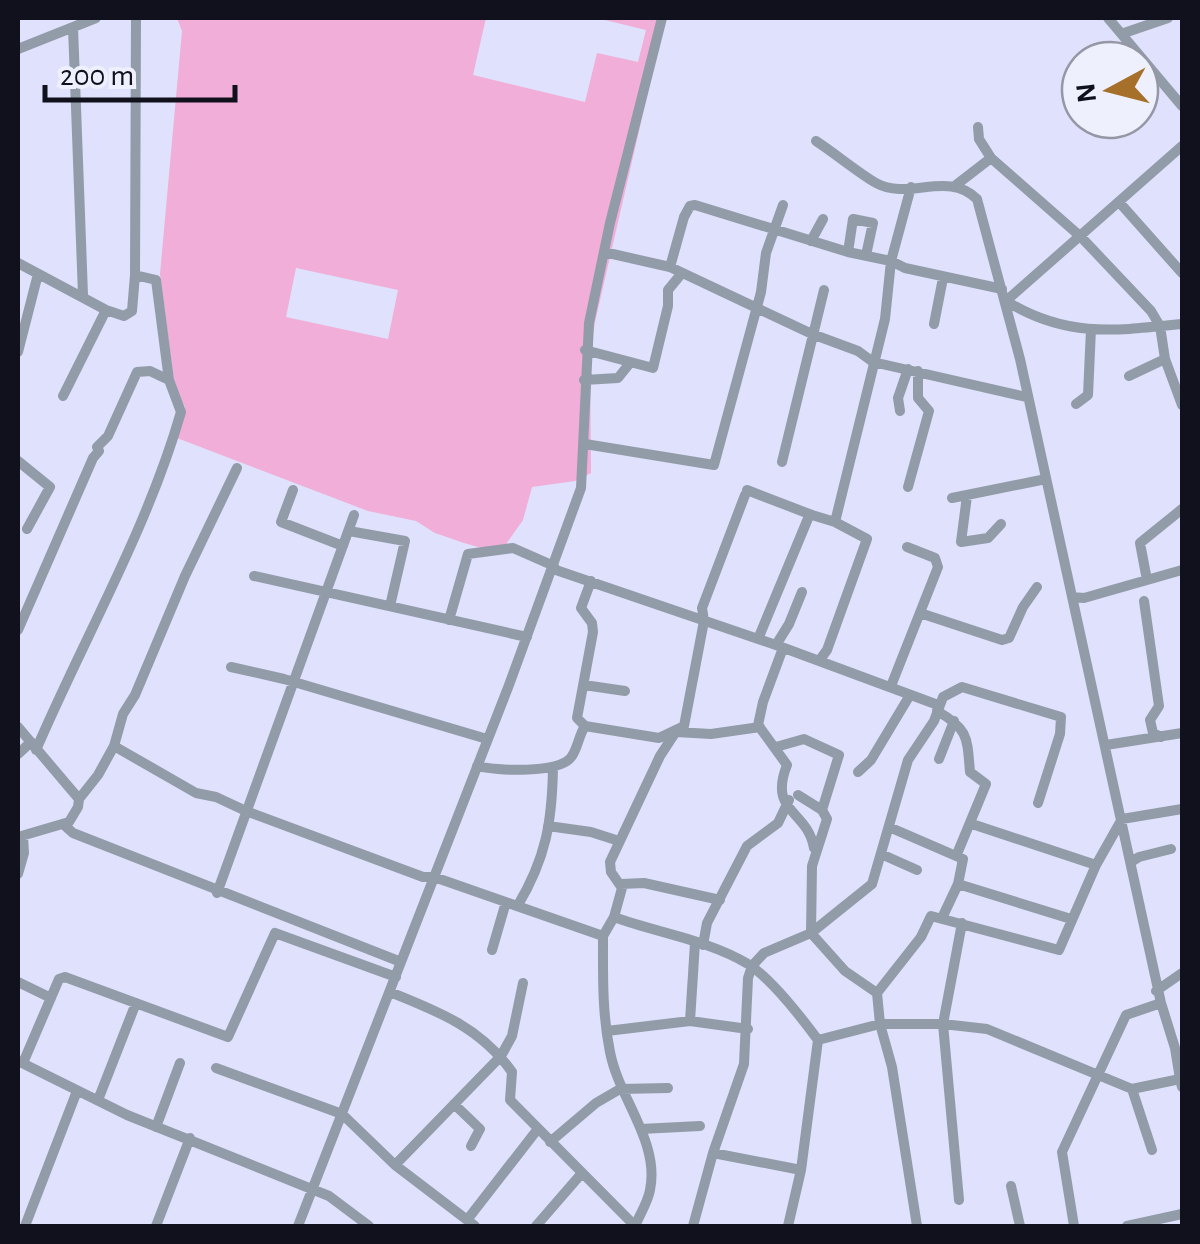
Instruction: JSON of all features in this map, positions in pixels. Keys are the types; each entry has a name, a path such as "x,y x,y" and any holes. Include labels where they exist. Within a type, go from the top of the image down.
{"street":[{"path":"18,49 96,18"},
{"path":"18,263 106,310 129,314 135,275 136,18"},
{"path":"298,1226 554,568 581,488 586,350 604,252 662,18"},
{"path":"1108,18 1182,106"},
{"path":"1124,33 1168,18"},
{"path":"72,27 83,295"},
{"path":"978,128 991,158 1080,237 1140,299 1160,326 1166,359 1182,405"},
{"path":"816,141 878,184 956,185 977,198 1006,301 1106,745 1156,991 1179,1046 1181,1083 1132,1089 988,1029 880,1024 818,1040"},
{"path":"1006,301 1182,146"},
{"path":"956,185 991,158"},
{"path":"835,522 885,320 891,261 911,187"},
{"path":"1119,202 1182,273"},
{"path":"585,444 714,465 761,292 766,254 784,205"},
{"path":"670,267 684,216 692,206 905,268 1002,289"},
{"path":"811,240 823,219"},
{"path":"848,252 854,220 873,223 866,256"},
{"path":"604,252 670,267 812,334 858,351 873,362 1026,397"},
{"path":"586,350 653,368 668,306 668,290 682,273"},
{"path":"18,352 38,274"},
{"path":"18,754 34,746 115,582 181,412 169,380 156,280 135,275"},
{"path":"934,324 944,278"},
{"path":"782,462 824,290"},
{"path":"1006,301 1040,321 1091,329 1182,324"},
{"path":"63,396 106,310"},
{"path":"1076,404 1088,395 1091,329"},
{"path":"1129,376 1166,359"},
{"path":"584,380 610,380 625,372 630,364"},
{"path":"900,411 898,398 913,370"},
{"path":"908,487 928,411 918,398 913,370"},
{"path":"18,630 99,451 97,447 108,436 137,372 150,371 169,380"},
{"path":"18,461 50,487 27,530"},
{"path":"18,874 24,853 20,837 68,822 114,746 123,714 237,468"},
{"path":"952,498 1046,479"},
{"path":"281,522 292,490"},
{"path":"591,582 581,608 592,623 593,632 577,718 585,726 655,738 684,726 704,621 702,608 746,493 835,522 867,539 820,661"},
{"path":"967,496 961,542 988,538 1001,524"},
{"path":"1147,580 1140,543 1182,510"},
{"path":"758,639 812,514"},
{"path":"216,892 354,516"},
{"path":"268,518 343,546"},
{"path":"349,531 405,541 390,606"},
{"path":"891,686 936,571 937,560 907,547"},
{"path":"449,620 468,554 514,548 591,582 891,686 938,708 954,721 969,742 970,772 986,784 958,854"},
{"path":"1072,597 1084,598 1182,570"},
{"path":"254,576 527,637"},
{"path":"920,613 1002,640 1009,638 1023,607 1038,587"},
{"path":"802,592 779,646 758,716 760,727 788,765 780,785 786,803 796,819 806,824"},
{"path":"1144,601 1160,706 1150,720 1153,733 1161,737"},
{"path":"231,667 488,739"},
{"path":"584,686 626,692"},
{"path":"693,1226 744,1064 748,978 752,966 764,952 811,933 868,889 908,760 948,692 962,687 1058,714 1060,734 1038,802"},
{"path":"858,772 871,760 910,695"},
{"path":"939,759 954,721"},
{"path":"477,766 499,770 553,768 572,756 585,726"},
{"path":"18,727 79,799"},
{"path":"675,732 711,734 760,727"},
{"path":"390,992 457,1020 490,1043 512,1072 510,1100 630,1225 650,1192 653,1162 620,1090 602,994 602,936 622,894 621,884 610,866 660,756 675,732"},
{"path":"1106,745 1182,733"},
{"path":"776,747 804,740 839,755 822,810"},
{"path":"114,746 196,793 216,797 423,877 434,877 602,936"},
{"path":"492,950 512,903 538,871 554,799 553,768"},
{"path":"690,1021 699,944 708,923 747,846 778,823 786,803 798,795"},
{"path":"798,795 822,810 828,819 815,850 811,933 845,971 877,993"},
{"path":"798,795 808,809 806,824 815,850"},
{"path":"1122,819 1182,809"},
{"path":"917,1226 877,993 921,937 929,917 1059,950 1096,865 1122,819"},
{"path":"63,824 72,834 402,962"},
{"path":"972,824 1096,865"},
{"path":"548,826 620,841"},
{"path":"890,827 964,859 958,884 942,918"},
{"path":"1130,862 1171,848"},
{"path":"881,854 917,870"},
{"path":"621,884 644,884 720,900"},
{"path":"958,884 1071,920"},
{"path":"614,916 715,948 752,966 818,1040 801,1170 788,1226"},
{"path":"959,1200 944,1024 962,923"},
{"path":"369,1226 328,1196 156,1127 20,1061 59,978 65,976 228,1037 275,933 396,977"},
{"path":"1156,991 1182,973"},
{"path":"18,982 51,998"},
{"path":"394,1165 501,1056 512,1036 523,983"},
{"path":"98,1100 136,1003"},
{"path":"1074,1226 1062,1152 1126,1015 1161,1003"},
{"path":"607,1030 690,1021 748,1029"},
{"path":"156,1127 180,1063"},
{"path":"216,1068 342,1114 394,1165 471,1223 538,1130"},
{"path":"550,1142 596,1102 620,1090 668,1088"},
{"path":"1132,1089 1152,1150"},
{"path":"24,1226 77,1090"},
{"path":"454,1104 480,1129 470,1146"},
{"path":"641,1129 700,1126"},
{"path":"156,1226 190,1138"},
{"path":"713,1154 801,1170"},
{"path":"536,1226 582,1173"},
{"path":"1010,1186 1020,1226"},
{"path":"1127,1226 1182,1214"}],"shaded area":[{"path":"177,18 486,18 473,75 585,102 597,53 638,62 646,30 606,18 665,18 595,322 590,356 591,473 575,481 532,487 523,520 504,547 485,549 435,533 416,521 368,511 177,438 185,407 175,388 160,274 182,31","holes":["296,268 398,290 388,339 286,317"]}]}
